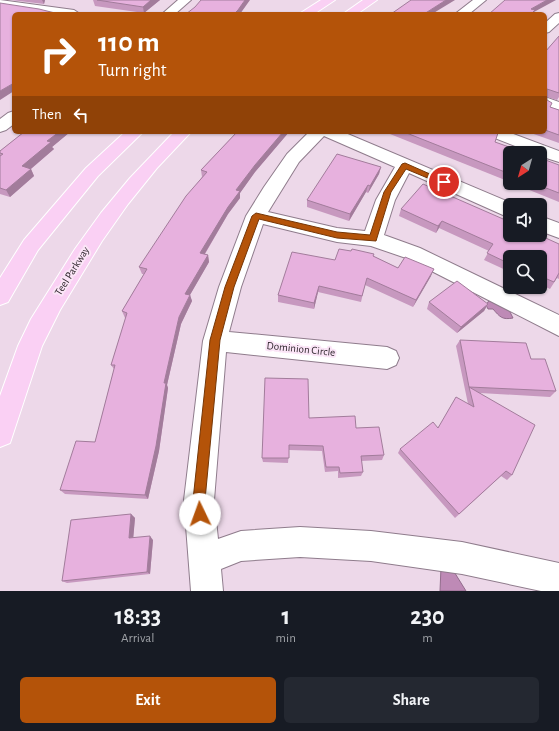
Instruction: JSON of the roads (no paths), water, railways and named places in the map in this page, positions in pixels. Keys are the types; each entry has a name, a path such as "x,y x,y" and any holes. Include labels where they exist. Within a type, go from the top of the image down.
{"main road":[{"path":"308,12 329,0"},
{"path":"352,12 371,0"},
{"path":"0,296 31,244 92,172 133,134"},
{"name":"Teel Parkway","path":"0,434 35,334 59,291 84,250 120,199 158,156 181,134"}],"street":[{"path":"170,12 185,0"},
{"path":"464,12 480,0"},
{"path":"0,4 59,12"},
{"path":"0,14 13,6"},
{"path":"547,27 559,16"},
{"path":"547,103 559,107"},
{"path":"0,127 12,118"},
{"path":"207,591 199,500 215,340 230,287 256,216 270,191 293,158 316,134"},
{"path":"333,134 503,207"},
{"path":"498,134 559,156"},
{"path":"373,239 388,192 405,166"},
{"path":"256,216 337,235 373,239 413,253 559,326"},
{"path":"547,226 559,231"},
{"name":"Dominion Circle","path":"215,340 386,358"},
{"path":"205,559 241,546 300,542 371,546 462,558 559,579"}]}
